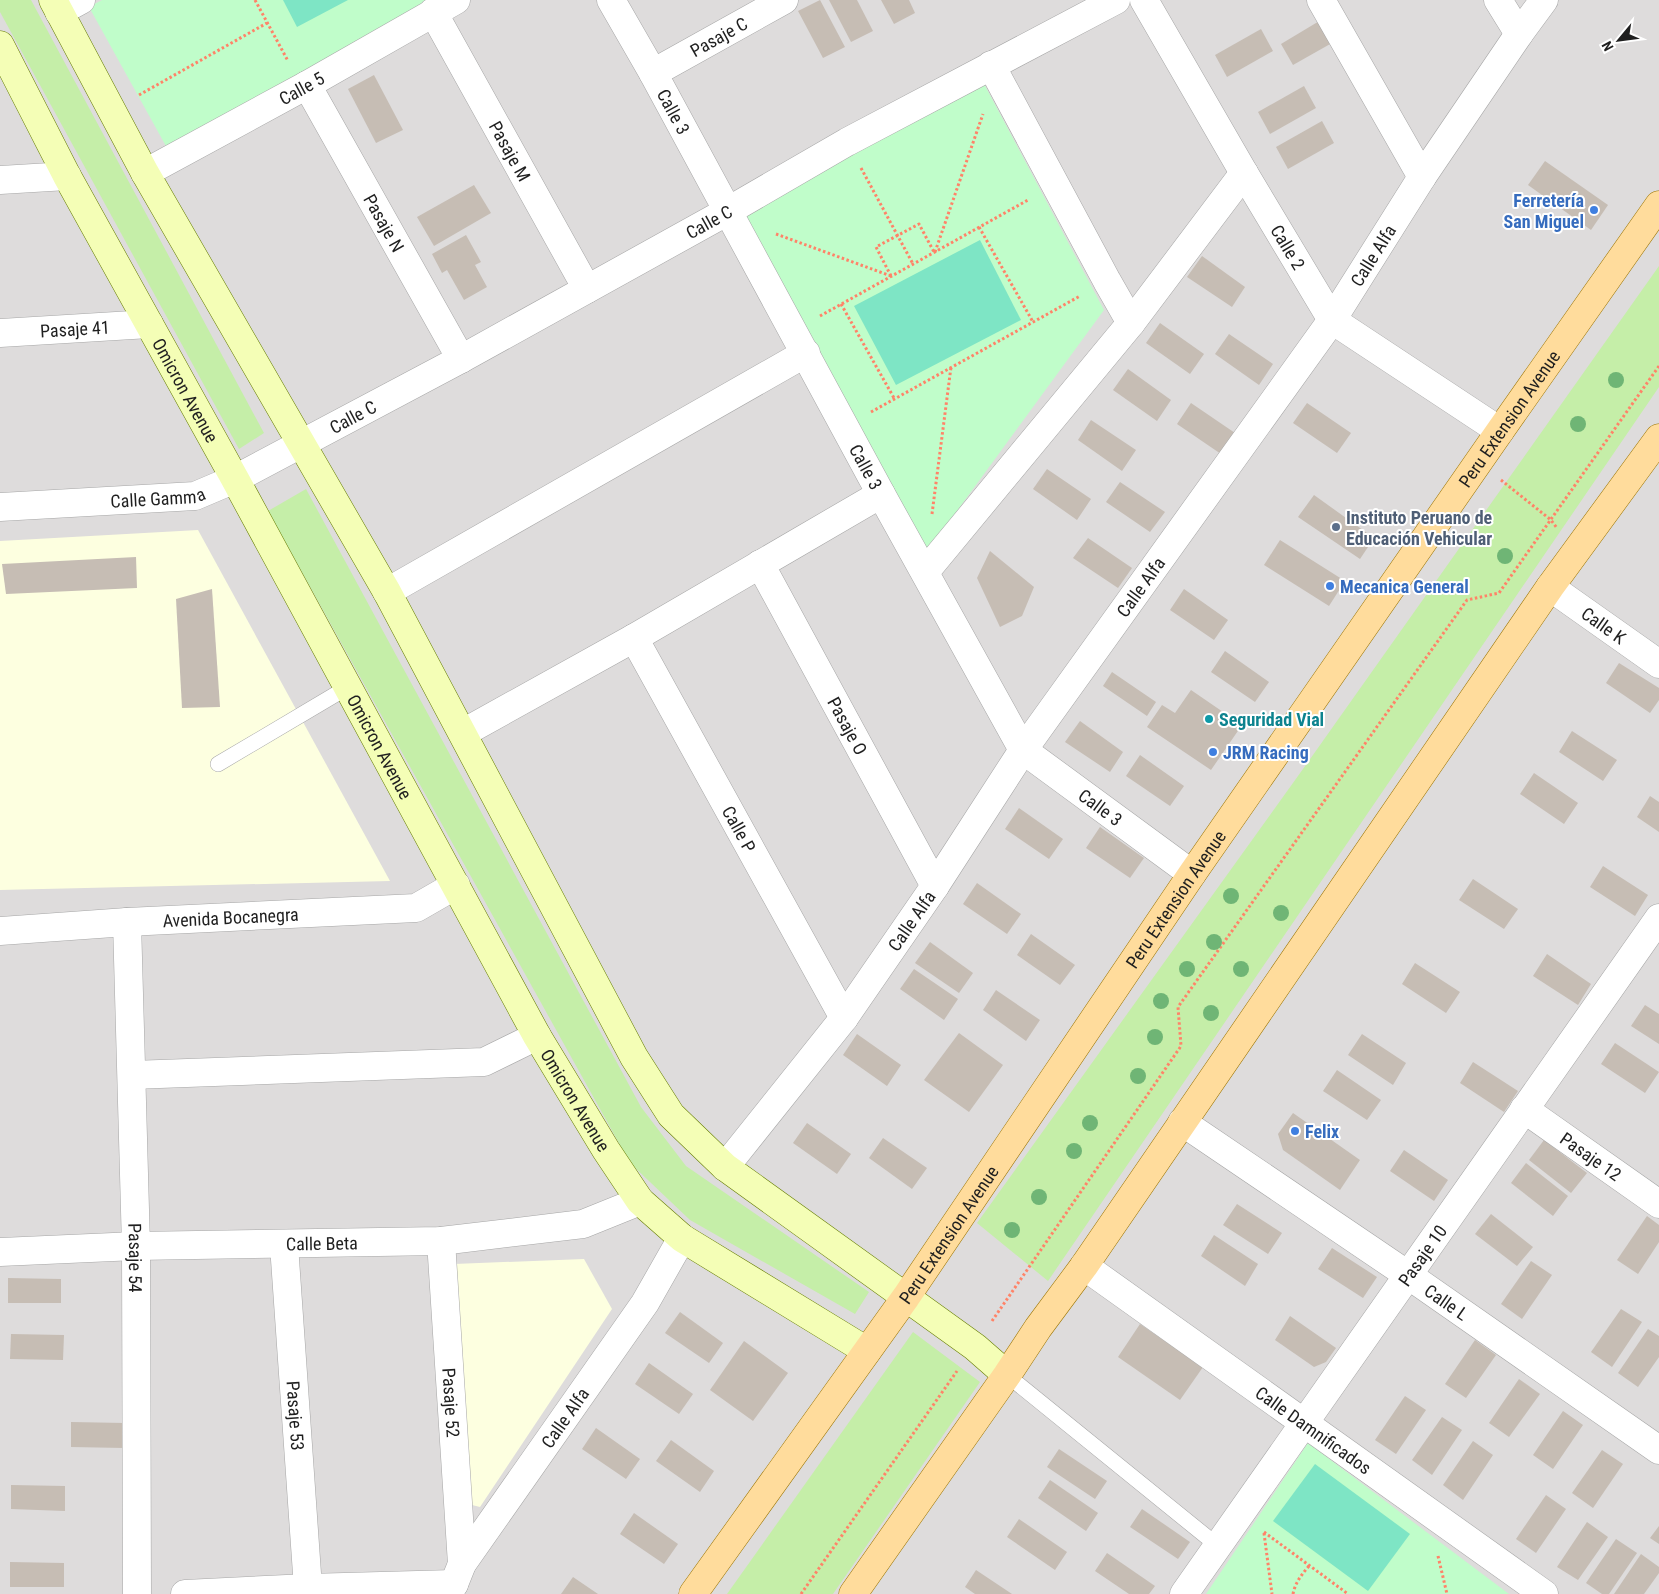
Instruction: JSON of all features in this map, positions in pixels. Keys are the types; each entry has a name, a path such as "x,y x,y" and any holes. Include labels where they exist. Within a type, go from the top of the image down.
{"main road":[{"name":"Peru Extension Avenue","path":"693,1594 906,1297 1192,874 1659,205"},
{"path":"853,1594 1038,1328 1084,1266 1550,587 1659,438"}],"street":[{"name":"Calle 3","path":"611,0 653,73 881,494 1023,750 1192,874"},
{"name":"Pasaje C","path":"653,73 784,0"},
{"name":"Calle C","path":"302,444 728,211 847,142 1116,0"},
{"name":"Calle 2","path":"1144,0 1332,320 1500,431"},
{"path":"1321,0 1422,177"},
{"path":"1498,0 1518,34"},
{"name":"Calle Alfa","path":"725,1167 844,1018 935,886 1023,750 1332,320 1422,177 1518,34 1544,0"},
{"path":"64,4 111,110 145,173 387,592 634,1057 671,1115 725,1167 974,1347 1007,1375"},
{"name":"Calle 5","path":"145,173 307,85 444,6"},
{"name":"Pasaje M","path":"444,6 587,289"},
{"name":"Omicron Avenue","path":"0,45 67,176 235,479 537,1036 606,1150 640,1201 682,1238 867,1351"},
{"path":"991,65 1107,281 1132,323"},
{"name":"Pasaje N","path":"307,85 461,358"},
{"path":"925,572 1132,323 1244,173"},
{"path":"0,180 67,176"},
{"name":"Pasaje 41","path":"0,333 149,324"},
{"path":"387,592 799,342"},
{"name":"Calle Gamma","path":"0,507 195,496 235,479 302,444"},
{"path":"463,733 634,638 881,494"},
{"name":"Pasaje O","path":"760,564 935,886"},
{"name":"Calle K","path":"1550,587 1659,664"},
{"name":"Calle P","path":"634,638 844,1018"},
{"name":"Avenida Bocanegra","path":"0,931 127,922 416,908 456,885"},
{"name":"Pasaje 10","path":"1184,1594 1659,918"},
{"name":"Pasaje 54","path":"127,922 136,1246 136,1594"},
{"path":"132,1075 484,1062 537,1036"},
{"name":"Pasaje 12","path":"1524,1109 1659,1204"},
{"name":"Calle L","path":"1182,1122 1408,1275 1659,1450"},
{"name":"Calle Beta","path":"0,1252 136,1246 441,1241 583,1224 640,1201"},
{"name":"Calle Alfa","path":"455,1581 644,1303 682,1238"},
{"name":"Pasaje 52","path":"441,1241 455,1581"},
{"name":"Pasaje 53","path":"284,1245 308,1588"},
{"name":"Calle Damnificados","path":"1084,1266 1544,1594"},
{"path":"185,1594 455,1581"}],"lane":[{"path":"218,764 348,687"},
{"path":"1007,1375 1218,1546"}],"path":[{"path":"255,0 290,63 307,85"},
{"path":"111,110 267,23"},
{"path":"934,252 984,110"},
{"path":"847,142 913,264"},
{"path":"799,342 841,304 1029,200"},
{"path":"892,276 876,247 919,224 934,252"},
{"path":"979,227 1033,322"},
{"path":"772,233 892,276"},
{"path":"867,414 1107,281"},
{"path":"841,304 894,398"},
{"path":"801,1594 1181,1046 1178,1007 1467,600 1499,593 1659,366"},
{"path":"931,523 952,367"},
{"path":"1478,462 1551,520 1575,552"},
{"path":"1260,1528 1348,1594"},
{"path":"1264,1532 1272,1594"},
{"path":"1436,1549 1447,1594"},
{"path":"1293,1594 1294,1587 1300,1576 1309,1566"}],"shaded area":[{"path":"0,0 1659,0 1659,1594 0,1594"},
{"path":"198,530 390,881 0,890 0,541"},
{"path":"584,1259 612,1309 480,1507 468,1504 454,1264"}],"green space":[{"path":"0,0 31,0 264,433 239,449 0,12"},
{"path":"102,0 431,0 167,148 89,7"},
{"path":"283,0 348,0 297,27"},
{"path":"982,80 1104,310 924,556 737,220"},
{"path":"980,240 1021,320 896,385 854,306"},
{"path":"1659,266 1659,387 1048,1281 977,1223 1308,762"},
{"path":"306,489 641,1107 686,1166 869,1292 855,1314 690,1220 630,1163 268,511"},
{"path":"913,1332 980,1382 833,1594 727,1594"},
{"path":"1308,1443 1509,1594 1206,1594"},
{"path":"1315,1464 1410,1534 1368,1591 1273,1521"}],"building":[{"path":"820,0 845,47 823,58 798,11"},
{"path":"829,0 857,0 873,31 851,42"},
{"path":"881,0 909,0 915,13 894,24"},
{"path":"1326,17 1339,39 1293,65 1281,44"},
{"path":"1261,29 1273,51 1227,77 1215,55"},
{"path":"374,75 403,130 376,143 348,89"},
{"path":"1304,86 1316,108 1270,134 1258,112"},
{"path":"1322,121 1334,143 1288,169 1276,147"},
{"path":"1545,161 1608,205 1591,230 1528,185"},
{"path":"474,185 491,213 434,246 417,217"},
{"path":"466,235 481,262 475,265 487,287 464,300 447,270 442,273 432,254"},
{"path":"1202,256 1245,287 1232,307 1187,277"},
{"path":"1160,323 1204,354 1190,374 1146,343"},
{"path":"1229,334 1273,364 1259,385 1215,354"},
{"path":"1128,369 1171,400 1157,421 1113,390"},
{"path":"1191,403 1235,433 1221,454 1177,424"},
{"path":"1307,403 1351,433 1337,453 1293,423"},
{"path":"1091,420 1136,450 1122,471 1078,440"},
{"path":"1047,469 1091,499 1077,520 1033,489"},
{"path":"1120,482 1165,512 1150,532 1106,502"},
{"name":"Instituto Peruano de Educación Vehicular","path":"1314,495 1374,538 1360,559 1298,517"},
{"path":"1088,538 1132,568 1118,588 1073,558"},
{"path":"1280,540 1345,581 1329,606 1264,565"},
{"path":"990,551 1034,587 1022,616 1000,627 977,578"},
{"path":"136,557 137,588 6,594 2,564"},
{"path":"212,589 220,707 182,708 176,599"},
{"path":"1184,589 1228,620 1214,640 1170,610"},
{"path":"1225,651 1269,682 1255,702 1211,672"},
{"path":"1619,663 1659,688 1659,700 1650,713 1606,683"},
{"path":"1112,672 1156,702 1147,716 1103,686"},
{"path":"1191,690 1242,725 1211,770 1147,727 1162,705 1175,713"},
{"path":"1080,721 1123,752 1110,772 1065,742"},
{"path":"1572,731 1617,760 1603,781 1559,752"},
{"path":"1140,755 1184,786 1170,806 1126,776"},
{"path":"1534,773 1578,803 1564,824 1520,794"},
{"path":"1650,796 1659,802 1659,832 1637,817"},
{"path":"1019,808 1063,839 1049,859 1005,829"},
{"path":"1100,827 1144,858 1130,878 1086,848"},
{"path":"1603,866 1648,895 1635,916 1590,887"},
{"path":"1473,879 1518,909 1504,929 1459,900"},
{"path":"977,883 1021,914 1007,934 963,904"},
{"path":"1031,934 1075,965 1060,985 1017,955"},
{"path":"930,942 973,973 959,993 915,963"},
{"path":"1547,954 1591,984 1578,1005 1533,976"},
{"path":"1415,963 1460,992 1446,1013 1402,984"},
{"path":"914,969 958,999 944,1020 900,989"},
{"path":"996,990 1040,1020 1026,1041 983,1010"},
{"path":"1645,1005 1659,1014 1659,1044 1631,1026"},
{"path":"959,1033 1003,1065 969,1112 924,1080"},
{"path":"857,1034 901,1065 887,1086 843,1055"},
{"path":"1362,1034 1406,1063 1393,1085 1348,1055"},
{"path":"1615,1043 1659,1072 1645,1093 1601,1064"},
{"path":"1473,1062 1518,1091 1504,1112 1460,1083"},
{"path":"1337,1070 1381,1100 1367,1120 1323,1091"},
{"path":"1293,1113 1360,1160 1340,1190 1283,1150 1278,1134"},
{"path":"807,1123 851,1154 837,1174 793,1143"},
{"path":"883,1138 927,1168 912,1189 869,1158"},
{"path":"1544,1140 1587,1173 1571,1193 1529,1160"},
{"path":"1404,1150 1448,1180 1434,1201 1390,1171"},
{"path":"1526,1163 1568,1196 1553,1216 1511,1183"},
{"path":"1237,1204 1282,1233 1268,1254 1223,1225"},
{"path":"1491,1214 1533,1247 1517,1266 1475,1234"},
{"path":"1647,1216 1659,1225 1659,1242 1638,1274 1617,1260"},
{"path":"1214,1235 1258,1264 1245,1286 1201,1256"},
{"path":"1332,1248 1377,1277 1363,1298 1318,1269"},
{"path":"1531,1261 1552,1275 1522,1319 1501,1304"},
{"path":"8,1278 61,1279 61,1303 8,1303"},
{"path":"1621,1309 1642,1322 1612,1367 1591,1352"},
{"path":"680,1312 723,1343 709,1363 665,1333"},
{"path":"1290,1316 1336,1348 1326,1362 1314,1367 1275,1340"},
{"path":"1140,1324 1203,1367 1180,1400 1118,1357"},
{"path":"1648,1329 1659,1336 1659,1357 1638,1387 1618,1373"},
{"path":"11,1334 64,1335 63,1360 10,1359"},
{"path":"1475,1340 1496,1355 1466,1398 1445,1384"},
{"path":"744,1341 788,1373 753,1421 710,1390"},
{"path":"649,1363 693,1394 679,1414 635,1384"},
{"path":"1519,1379 1540,1394 1509,1437 1489,1423"},
{"path":"1405,1396 1426,1410 1396,1454 1375,1440"},
{"path":"1563,1411 1583,1425 1553,1469 1533,1455"},
{"path":"1442,1417 1462,1430 1432,1475 1412,1460"},
{"path":"71,1422 125,1423 124,1448 71,1447"},
{"path":"596,1428 640,1459 626,1479 582,1449"},
{"path":"671,1440 714,1471 700,1492 656,1461"},
{"path":"1473,1441 1493,1455 1463,1500 1443,1485"},
{"path":"1059,1449 1107,1481 1095,1499 1047,1467"},
{"path":"1602,1450 1623,1464 1593,1508 1572,1493"},
{"path":"1050,1480 1098,1513 1086,1531 1038,1498"},
{"path":"11,1485 65,1486 65,1511 11,1509"},
{"path":"1546,1495 1566,1509 1536,1553 1516,1539"},
{"path":"1142,1509 1190,1542 1178,1559 1130,1527"},
{"path":"634,1513 678,1544 664,1564 620,1534"},
{"path":"1019,1519 1067,1552 1055,1570 1007,1537"},
{"path":"1587,1522 1608,1537 1578,1580 1557,1567"},
{"path":"1659,1526 1659,1544 1650,1538"},
{"path":"1616,1539 1637,1553 1609,1594 1602,1594 1586,1583"},
{"path":"1107,1553 1155,1586 1149,1594 1129,1594 1095,1571"},
{"path":"1641,1554 1659,1567 1659,1573 1644,1594 1614,1594"},
{"path":"10,1562 64,1563 64,1587 10,1587"},
{"path":"976,1570 1012,1594 975,1594 965,1587"},
{"path":"573,1577 598,1594 561,1594"}],"place":[{"name":"Ferretería San Miguel","path":"1594,210"},
{"name":"Instituto Peruano de Educación Vehicular","path":"1336,527"},
{"name":"Mecanica General","path":"1330,586"},
{"name":"Seguridad Vial","path":"1209,719"},
{"name":"JRM Racing","path":"1213,752"},
{"name":"Felix","path":"1295,1131"}]}
